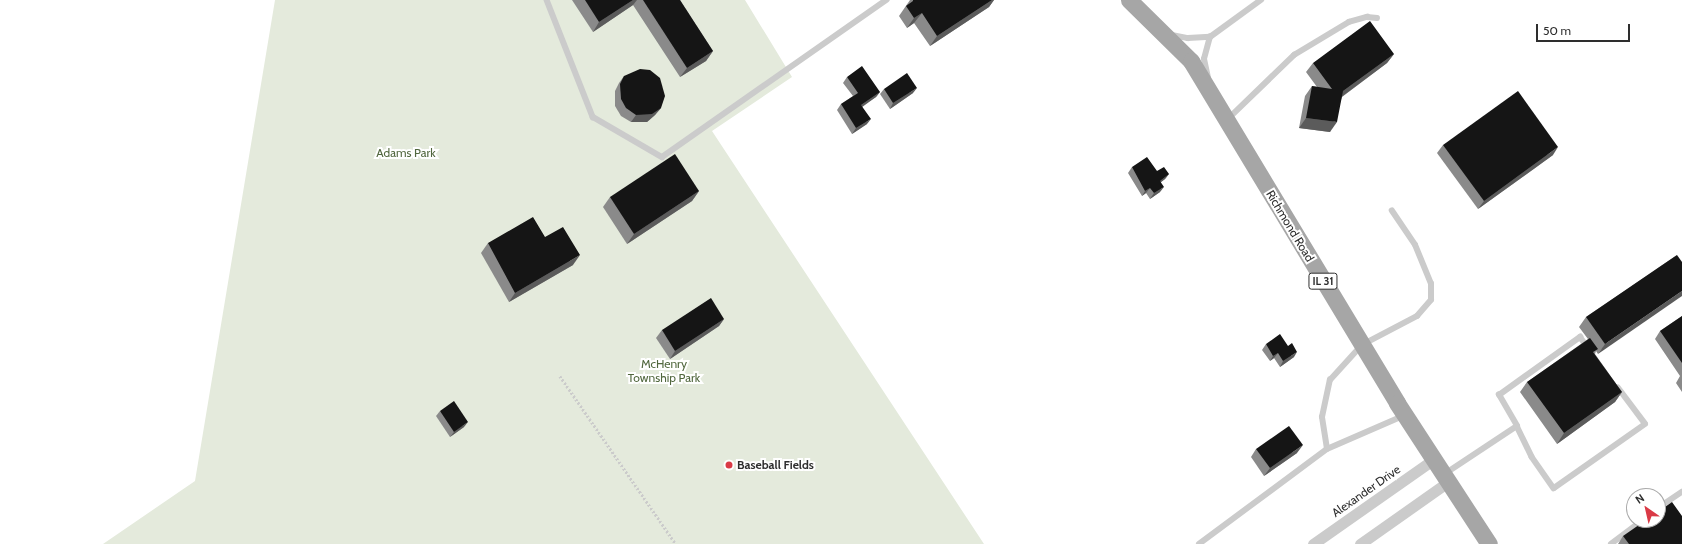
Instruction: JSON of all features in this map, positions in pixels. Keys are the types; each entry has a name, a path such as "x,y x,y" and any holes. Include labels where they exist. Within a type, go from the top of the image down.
{"main road":[{"name":"Richmond Road","path":"1129,0 1191,61 1405,416 1489,544"}],"street":[{"name":"Alexander Drive","path":"1313,544 1434,459"},
{"path":"1360,544 1446,478"}],"lane":[{"path":"547,0 593,117 662,157 886,0"},
{"path":"1163,33 1188,38 1210,37 1261,0"},
{"path":"1227,120 1294,55 1349,22 1367,17 1377,18"},
{"path":"1210,37 1204,59 1211,95"},
{"path":"1328,449 1322,417 1330,380 1362,344 1417,316 1431,300 1431,284 1416,245 1392,211"},
{"path":"1594,356 1580,337 1499,395 1517,426 1532,457 1554,488 1645,424 1613,381"},
{"path":"1199,544 1328,449 1405,416"},
{"path":"1446,478 1517,426"},
{"path":"1666,502 1682,492"},
{"path":"1611,544 1632,528"}],"path":[{"path":"560,376 676,544"}],"green space":[{"path":"275,0 745,0 792,77 712,131 984,544 103,544 195,481"}],"building":[{"path":"585,0 633,0 599,22"},
{"path":"643,0 680,0 713,51 687,68"},
{"path":"913,0 992,0 937,36 922,13 914,18 906,6"},
{"path":"1370,21 1394,54 1343,91 1337,122 1306,118 1312,86 1332,89 1313,63"},
{"path":"862,66 880,92 861,105 871,119 856,128 841,104 858,93 847,77"},
{"path":"640,69 650,70 660,78 665,96 661,108 652,114 636,115 626,108 621,99 620,84 624,76"},
{"path":"907,73 917,88 893,103 884,89"},
{"path":"1518,91 1558,147 1484,201 1443,145"},
{"path":"675,154 699,191 634,234 610,197"},
{"path":"1147,157 1157,171 1164,167 1169,174 1160,181 1164,187 1154,193 1150,188 1145,191 1132,167"},
{"path":"533,217 545,237 563,227 580,255 515,293 488,243"},
{"path":"1677,255 1682,262 1682,291 1605,344 1586,317"},
{"path":"711,298 724,319 675,351 662,330"},
{"path":"1682,316 1682,363 1660,331"},
{"path":"1280,334 1288,346 1292,343 1297,352 1283,361 1278,353 1273,356 1266,344"},
{"path":"1590,338 1598,349 1593,352 1622,392 1564,433 1527,382"},
{"path":"454,401 468,422 454,432 440,411"},
{"path":"1289,426 1303,445 1270,468 1256,449"},
{"path":"1672,502 1682,516 1682,544 1629,544 1623,536 1634,528 1666,528 1666,506"}],"place":[{"name":"Baseball Fields","path":"729,465"}],"park label":[{"name":"Adams Park","path":"406,153"},
{"name":"McHenry Township Park","path":"664,371"}]}
